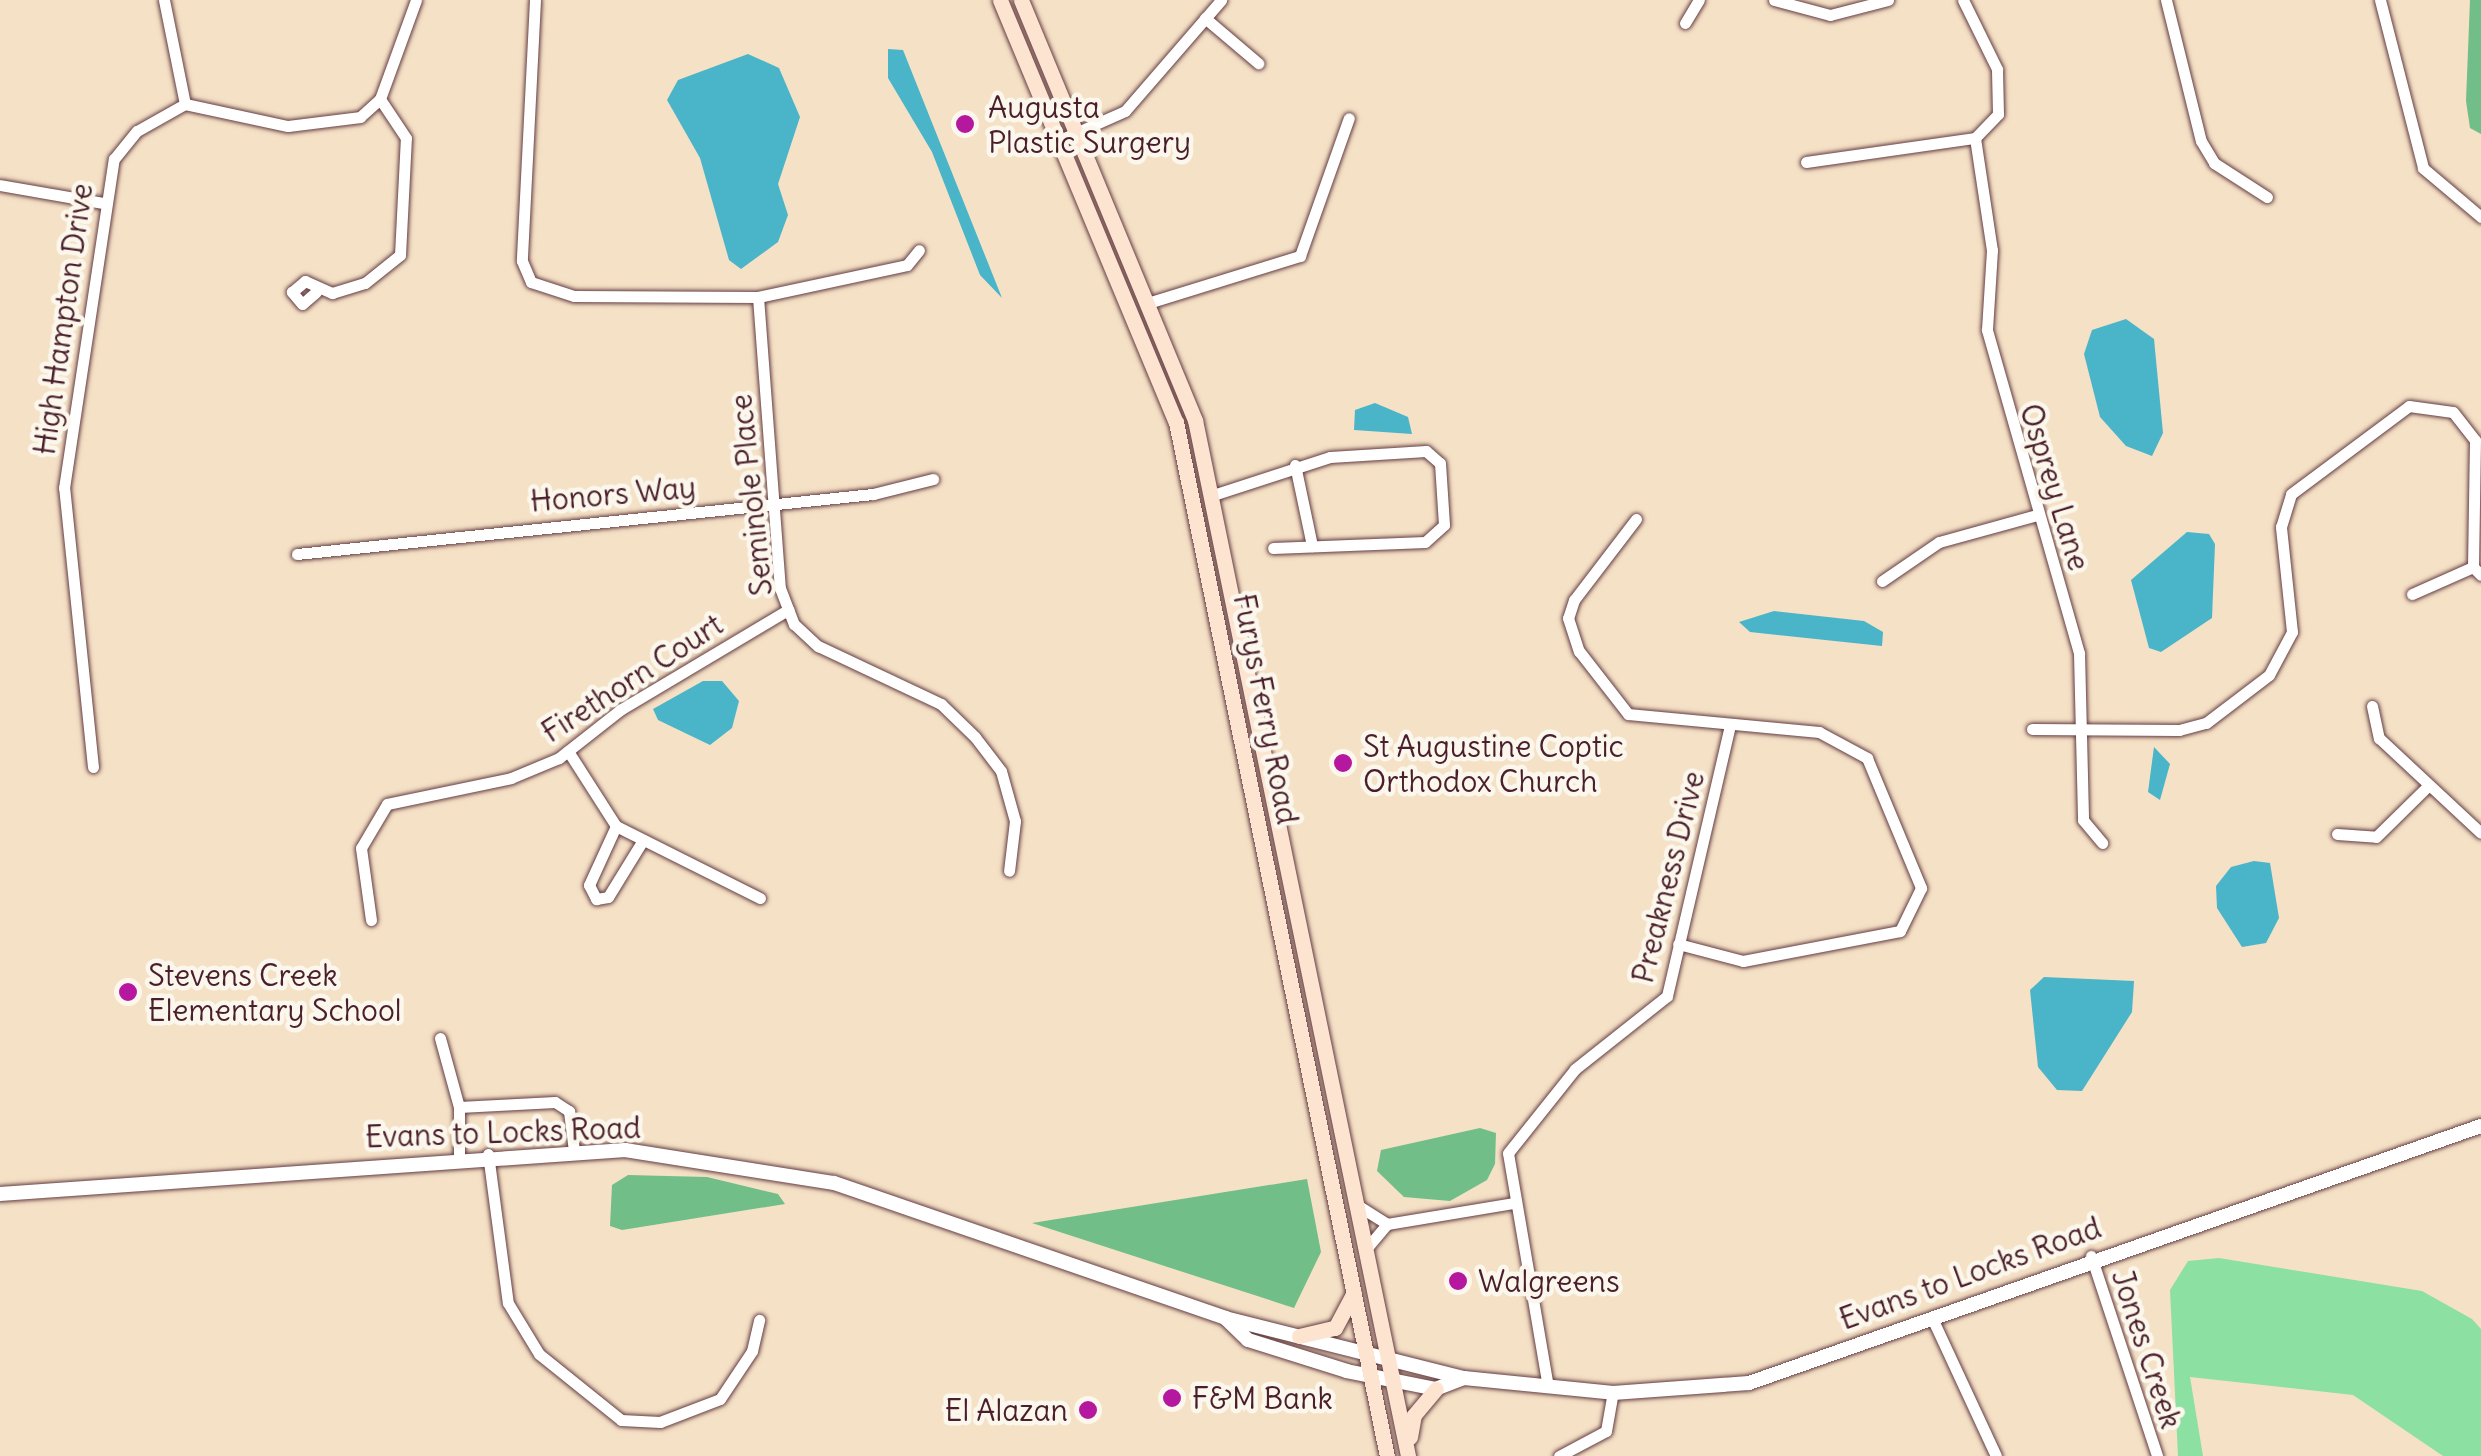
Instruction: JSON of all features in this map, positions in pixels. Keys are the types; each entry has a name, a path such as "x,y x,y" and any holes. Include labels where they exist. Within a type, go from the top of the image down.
{"main road":[{"name":"Furys Ferry Road","path":"1000,0 1062,139 1176,422 1387,1456"},
{"name":"Furys Ferry Road","path":"1020,0 1151,302 1214,495 1409,1456"},
{"path":"1299,1336 1335,1328 1354,1293"},
{"path":"1409,1456 1414,1415 1436,1390"}],"street":[{"path":"164,0 186,104 308,126 360,117 380,100 416,0"},
{"path":"535,0 522,260 531,282 574,296 758,298 907,265 920,250"},
{"path":"1062,139 1125,110 1220,0"},
{"path":"1685,24 1699,0"},
{"path":"1774,0 1830,15 1888,0"},
{"path":"1806,162 1976,138 1998,114 1997,69 1963,0"},
{"path":"2166,0 2202,142 2214,163 2268,197"},
{"path":"2380,0 2423,168 2481,217"},
{"path":"1205,18 1258,63"},
{"path":"316,292 364,283 400,255 406,138 380,100"},
{"name":"High Hampton Drive","path":"93,767 64,488 102,203 114,159 137,131 186,104"},
{"path":"1151,302 1300,256 1349,118"},
{"name":"Osprey Lane","path":"1976,138 1992,250 1988,330 2079,653 2086,727 2082,820 2102,844"},
{"path":"0,185 102,203"},
{"name":"Seminole Place","path":"758,298 772,504 788,610 818,646 940,704 975,737 1001,771 1015,821 1009,872"},
{"path":"2032,728 2206,723 2270,674 2292,632 2282,527 2291,494 2390,414 2429,405 2467,424 2476,459 2477,571 2412,594"},
{"path":"1214,495 1296,466 1426,451 1443,470 1444,525 1424,542 1273,548"},
{"path":"1296,466 1312,546"},
{"name":"Honors Way","path":"296,554 772,504 933,480"},
{"path":"1882,582 1939,542 2037,514"},
{"path":"1636,518 1568,618 1579,652 1628,714 1820,732 1867,758 1914,860 1916,913 1900,931 1743,961 1678,944"},
{"name":"Firethorn Court","path":"371,920 361,848 388,804 511,778 568,751 788,610"},
{"path":"2372,706 2379,738 2481,833"},
{"name":"Preakness Drive","path":"1548,1387 1514,1203 1513,1136 1544,1114 1575,1069 1660,1006 1730,726"},
{"path":"568,751 616,826 760,898"},
{"path":"2337,834 2376,837 2429,785"},
{"path":"616,826 589,886 596,899 608,897 643,840"},
{"path":"440,1038 459,1107 459,1156"},
{"path":"459,1107 555,1102 569,1111 574,1151"},
{"name":"Evans to Locks Road","path":"0,1194 488,1154 574,1151 728,1162 834,1183 1224,1318 1464,1378 1613,1392 1749,1383 2091,1256 2481,1126"},
{"path":"488,1154 508,1303 539,1354 621,1420 660,1422 720,1400 752,1351 759,1320"},
{"path":"1366,1249 1388,1224 1514,1203"},
{"path":"1357,1205 1388,1224"},
{"name":"Jones Creek","path":"2091,1256 2157,1456"},
{"name":"Evans to Locks Road","path":"1224,1318 1248,1340 1370,1376 1436,1390 1464,1378"},
{"path":"1932,1318 1996,1456"},
{"path":"1559,1456 1606,1432 1613,1392"}],"green space":[{"path":"2470,0 2481,0 2481,134 2470,128 2466,101"},
{"path":"1480,1128 1496,1133 1495,1164 1487,1180 1450,1201 1404,1197 1377,1171 1381,1150"},
{"path":"628,1175 707,1177 778,1194 785,1204 622,1230 610,1226 612,1185"},
{"path":"1307,1179 1321,1252 1294,1308 1032,1223"},
{"path":"2219,1258 2422,1291 2472,1319 2481,1329 2481,1456 2443,1456 2353,1395 2190,1377 2203,1456 2178,1456 2170,1290 2188,1261"}],"water":[{"path":"888,49 903,50 1002,298 980,275 932,152 888,78"},
{"path":"748,54 779,68 800,117 778,184 788,215 778,242 741,269 729,260 700,158 667,100 678,80"},
{"path":"2126,319 2154,339 2163,433 2152,456 2126,446 2100,417 2084,354 2092,330"},
{"path":"1375,403 1408,417 1412,434 1354,430 1355,410"},
{"path":"2187,532 2209,534 2215,544 2212,618 2161,652 2149,648 2131,580"},
{"path":"1774,611 1864,621 1883,632 1882,646 1750,632 1739,622"},
{"path":"703,681 722,681 739,701 732,728 710,745 658,720 653,709"},
{"path":"2154,747 2170,764 2160,800 2148,792"},
{"path":"2254,861 2270,863 2279,918 2266,943 2242,947 2217,908 2216,886 2231,867"},
{"path":"2044,977 2134,981 2132,1012 2082,1091 2057,1090 2038,1067 2030,990"}],"place":[{"name":"Augusta Plastic Surgery","path":"965,124"},
{"name":"St Augustine Coptic Orthodox Church","path":"1343,763"},
{"name":"Stevens Creek Elementary School","path":"128,992"},
{"name":"Walgreens","path":"1458,1281"},
{"name":"F&M Bank","path":"1172,1398"},
{"name":"El Alazan","path":"1088,1410"}]}
